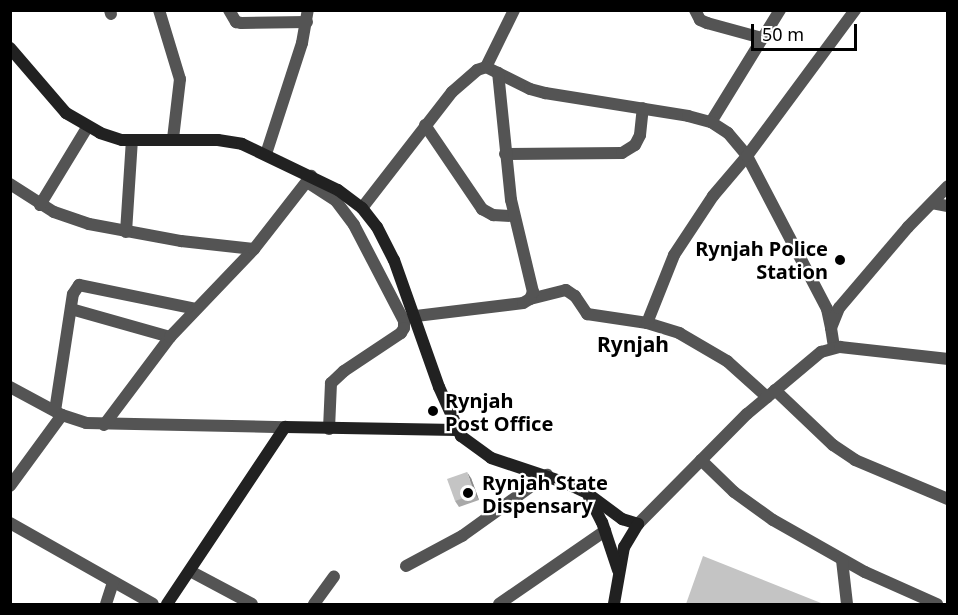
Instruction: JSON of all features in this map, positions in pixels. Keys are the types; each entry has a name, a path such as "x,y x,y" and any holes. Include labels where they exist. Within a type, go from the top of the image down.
{"street":[{"path":"159,10 180,79 172,139"},
{"path":"229,10 236,22 241,23 308,16 266,154"},
{"path":"486,67 514,10"},
{"path":"695,10 700,20 707,23 762,38"},
{"path":"711,122 780,10"},
{"path":"647,323 674,255 713,196 747,156 855,10"},
{"path":"10,48 66,113 87,126 114,138 218,140 242,144 266,154 309,179 336,201 354,225 404,321 401,333 344,371 331,383 329,429"},
{"path":"362,208 452,92 477,70 486,67 545,93 643,108 711,122 728,133 747,156 827,309 834,347"},
{"path":"498,73 514,216 533,284 530,299"},
{"path":"506,154 622,153 635,145 640,135 643,108"},
{"path":"425,125 482,209 493,215 514,216"},
{"path":"40,205 87,126"},
{"path":"126,232 132,140"},
{"path":"309,179 338,190 362,208 385,241 416,316 439,387 457,430 466,442 491,458 548,475 587,493 622,519 638,524"},
{"path":"104,425 170,337 254,249 309,179"},
{"path":"10,184 40,205 68,219 126,232 219,247 254,249"},
{"path":"831,328 839,308 948,186"},
{"path":"932,202 948,206"},
{"path":"10,486 58,413 75,289 85,285 196,309"},
{"path":"416,316 523,303 530,299 566,290 574,296 587,314 647,323 679,333 714,353 771,393 833,445 855,460 948,498"},
{"path":"71,309 170,337"},
{"path":"614,604 627,541 638,524 701,460 807,362 834,347 948,358"},
{"path":"10,387 58,413 87,423 104,425 457,430"},
{"path":"167,604 285,427"},
{"path":"701,460 734,492 773,520 842,560 937,604"},
{"path":"406,566 441,549 470,531 548,475"},
{"path":"587,493 605,531 619,573"},
{"path":"10,523 153,604"},
{"path":"499,604 605,531"},
{"path":"842,560 848,604"},
{"path":"190,571 252,604"},
{"path":"314,604 334,576"},
{"path":"106,604 113,582"}],"building":[{"path":"467,472 475,494 455,501 447,479"},
{"path":"703,556 821,603 821,604 686,604"}],"place":[{"name":"Rynjah Police Station","path":"840,260"},
{"name":"Rynjah Post Office","path":"433,411"},
{"name":"Rynjah State Dispensary","path":"468,493"}],"district":[{"name":"Rynjah","path":"633,344"}]}
